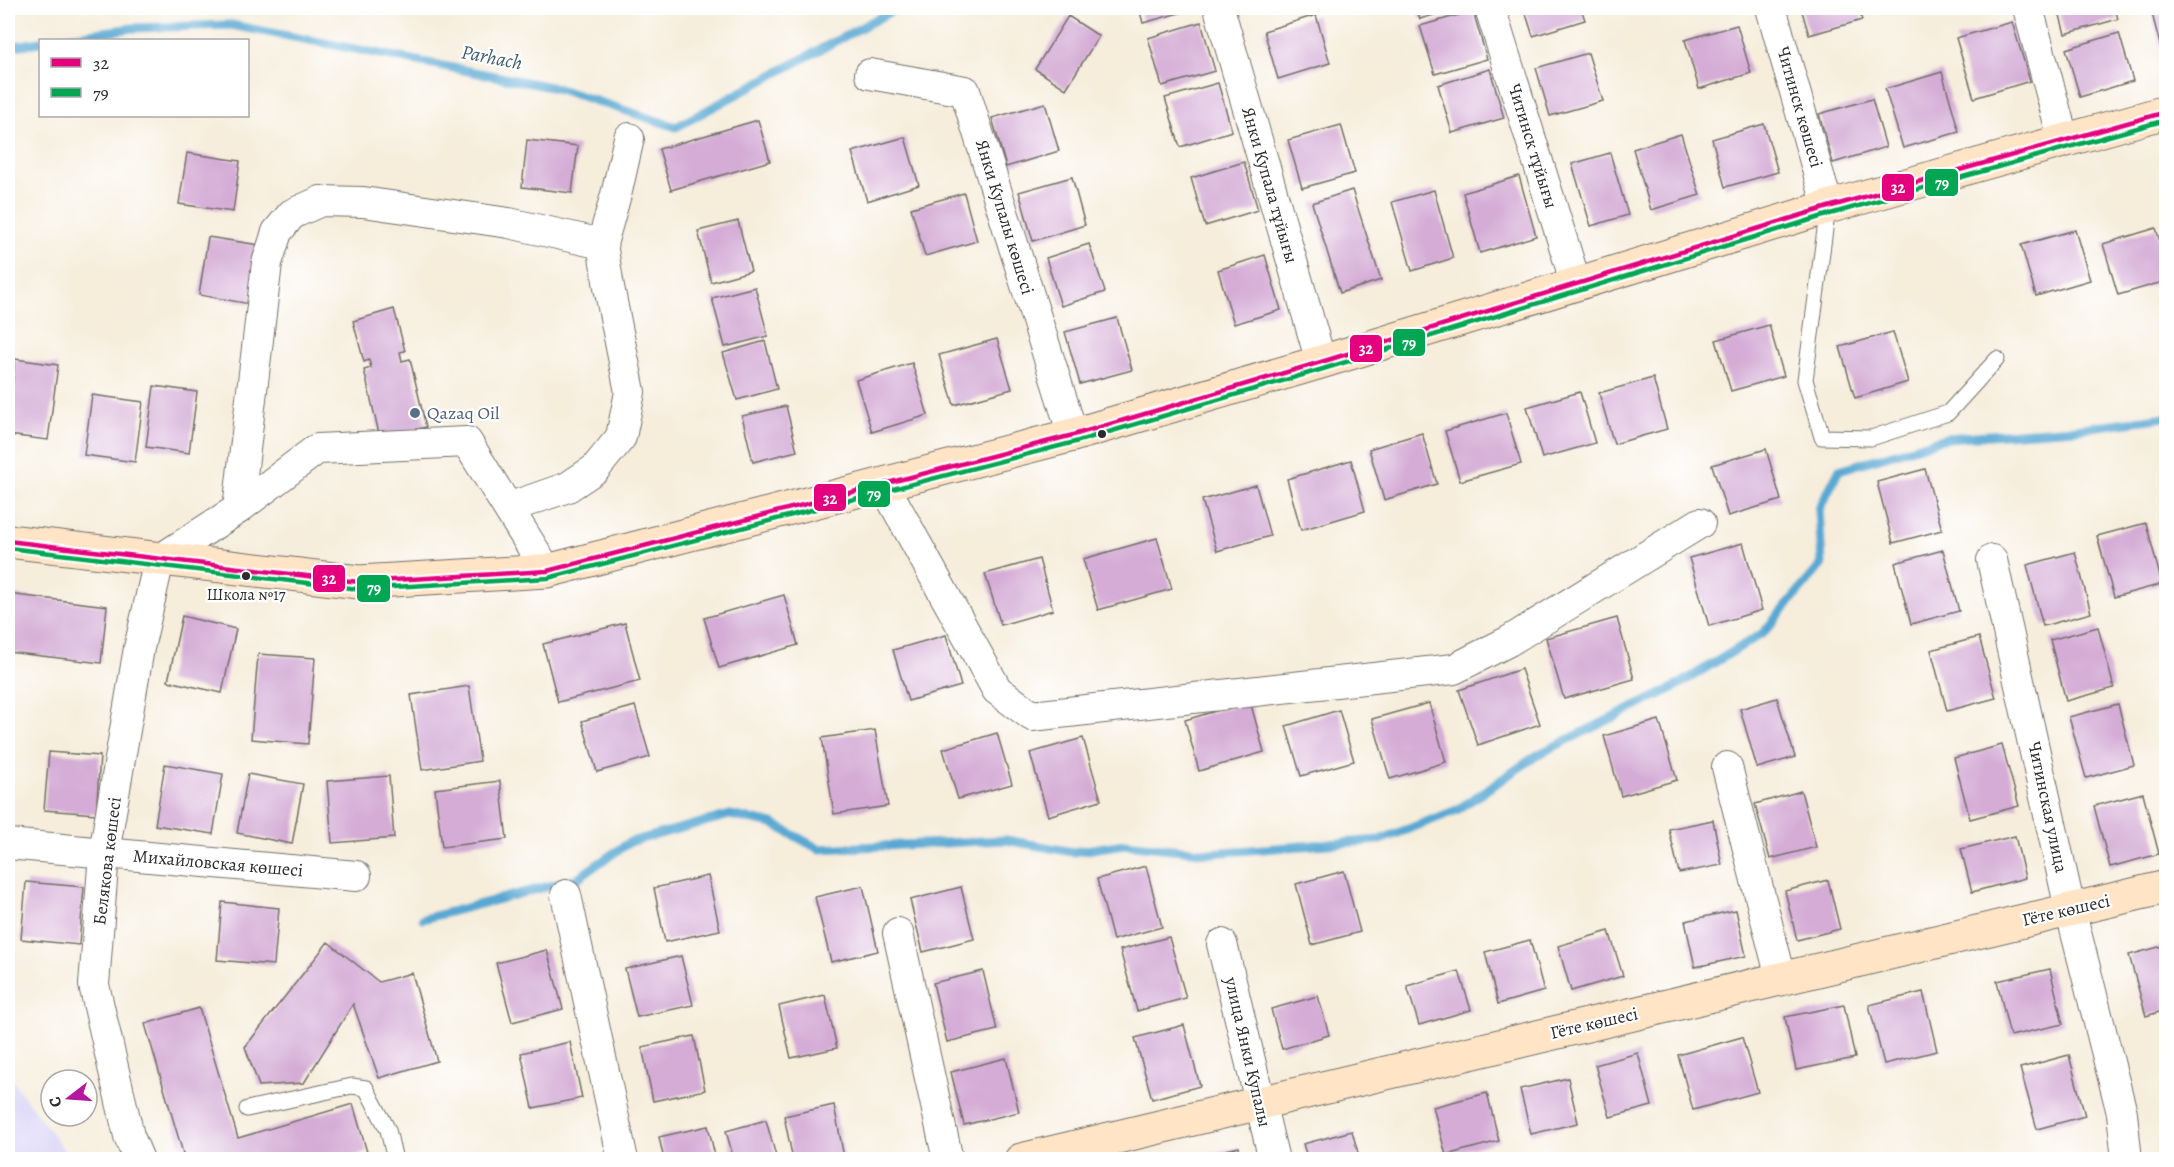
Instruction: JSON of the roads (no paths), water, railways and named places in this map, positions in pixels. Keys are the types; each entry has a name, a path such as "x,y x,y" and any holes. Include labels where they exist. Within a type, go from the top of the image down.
{"main road":[{"path":"8,541 359,582 548,571 1073,435 1321,362 1828,207 2166,112"},
{"name":"Гёте көшесі","path":"1021,1160 2166,887"}],"street":[{"name":"Янки Купала тұйығы","path":"1219,8 1321,362"},
{"name":"Читинск тұйығы","path":"1490,8 1576,284"},
{"name":"Читинск көшесі","path":"1771,8 1828,207"},
{"path":"2028,8 2064,142"},
{"name":"Янки Купалы көшесі","path":"870,74 965,92 1073,435"},
{"path":"508,508 568,487 596,469 621,437 630,392 602,244 629,138"},
{"path":"238,509 267,263 277,231 292,214 321,201 363,202 509,223 602,244"},
{"path":"159,560 238,509 316,449 467,442 548,571"},
{"path":"884,485 997,690 1032,716 1454,669 1509,641 1700,523"},
{"name":"Белякова көшесі","path":"139,1160 129,1136 94,985 104,853 139,648 159,560"},
{"name":"Читинская улица","path":"1992,560 2070,909 2122,1113 2127,1160"},
{"path":"1727,767 1781,978"},
{"name":"Михайловская көшесі","path":"8,844 356,876"},
{"path":"566,895 622,1160"},
{"path":"898,933 948,1160"},
{"name":"улица Янки Купалы","path":"1222,944 1274,1160"}],"lane":[{"path":"1828,207 1805,380 1822,437 1871,438 1948,413 1997,359"},
{"path":"247,1108 352,1086 366,1088 388,1130 395,1160"}],"waterway":[{"name":"Parhach","path":"55,39 132,28 231,25 556,88 676,127 897,8"},
{"name":"Parhach","path":"8,47 39,42"},
{"path":"423,919 576,879 630,842 730,815 773,824 819,849 1006,840 1073,852 1124,844 1211,853 1380,840 1457,810 1539,754 1673,688 1763,633 1822,564 1819,509 1839,470 1946,438 2075,429 2166,417"}],"place":[{"name":"Qazaq Oil","path":"415,413"},
{"name":"Школа №17","path":"246,576"}]}
